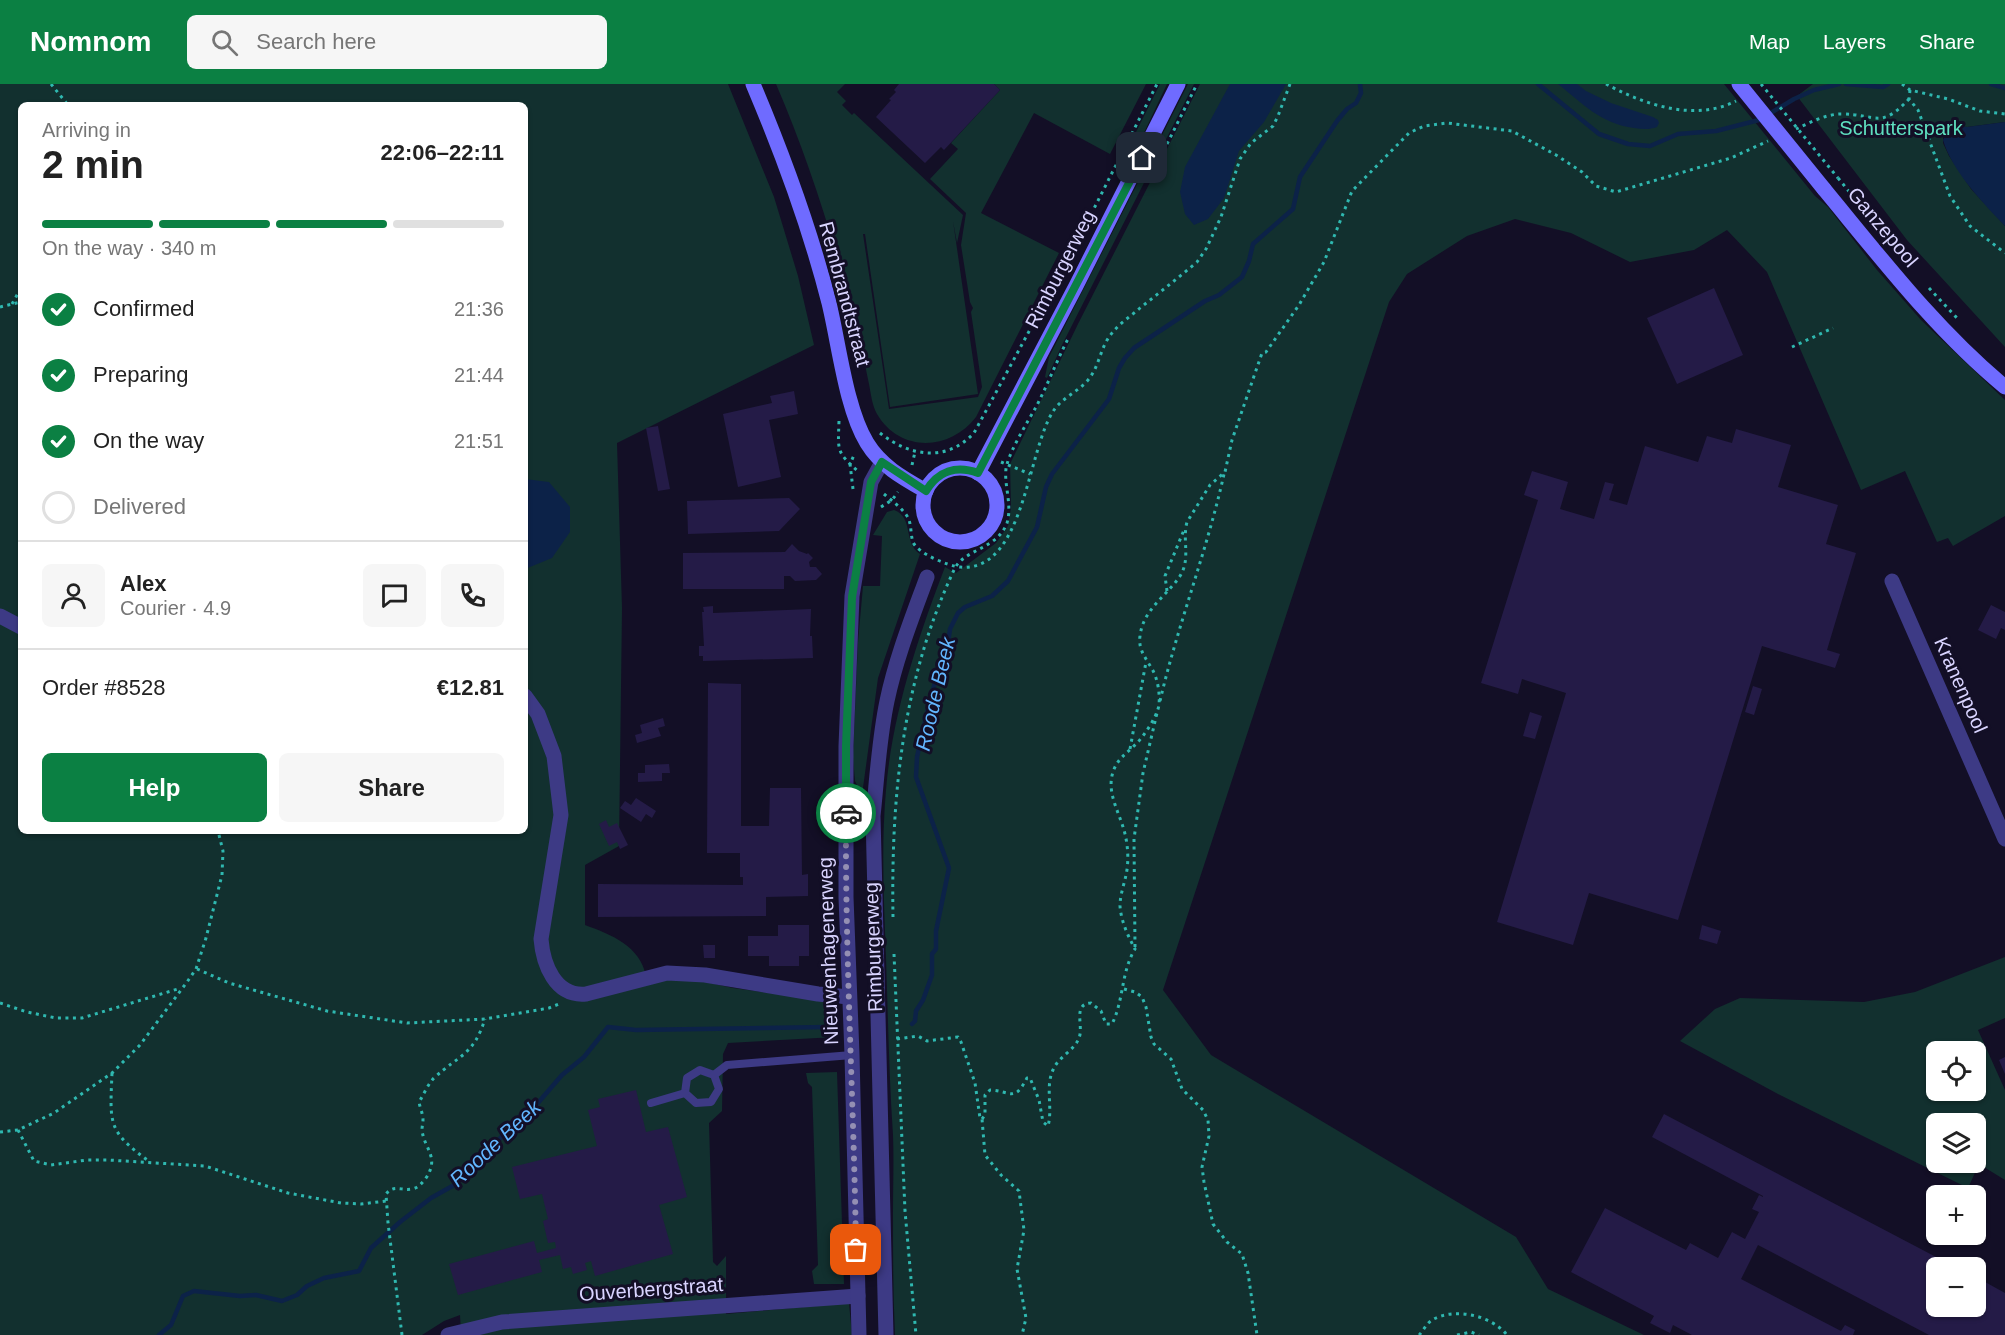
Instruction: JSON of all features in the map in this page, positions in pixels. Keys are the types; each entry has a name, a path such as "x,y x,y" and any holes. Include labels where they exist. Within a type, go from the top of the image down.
{"street":[{"name":"Rembrandtstraat","path":"753,84 796,193 812,242 858,427 882,462 926,491"},
{"name":"Rimburgerweg","path":"978,473 1178,84"},
{"name":"Ganzepool","path":"1741,91 1922,307 1953,341 2005,387"},
{"name":"Nieuwenhagenerweg","path":"859,1335 846,897 846,746 852,597 871,482 882,462"},
{"path":"968,469 978,473 990,484 997,501 997,509 991,526 970,541 953,541 937,533 930,527 924,509 926,491 932,482 948,471 968,469"},
{"name":"Rimburgerweg","path":"886,1335 873,816 878,758 887,700 906,633 927,577"},
{"name":"Kranenpool","path":"1892,581 2005,839"},
{"path":"0,616 18,625"},
{"path":"528,700 538,714 554,756 561,815 541,939 543,957 550,974 565,990 576,995 667,973 705,975 849,997"},
{"name":"Ouverbergstraat","path":"448,1335 502,1322 858,1296"}],"lane":[{"path":"714,1075 727,1065 852,1054"},
{"path":"685,1093 687,1078 693,1074 700,1070 714,1075"},
{"path":"685,1093 696,1103 711,1101 719,1089 714,1075"},
{"path":"651,1103 685,1093"}],"path":[{"path":"51,84 66,102"},
{"path":"880,432 892,442 915,452 950,450 965,443 974,433 1072,252 1156,84"},
{"path":"1166,146 1197,84"},
{"path":"892,501 906,514 916,547 920,552 962,567 979,564 995,553 1014,528 1030,474 1056,407 1076,392 1092,374 1112,332 1197,262 1221,218 1240,159 1251,143 1273,126 1290,84"},
{"path":"1606,84 1633,97 1689,111 1707,111 1724,107 1741,91"},
{"path":"1753,90 1762,84"},
{"name":"Ganzepool","path":"1762,84 1910,267"},
{"path":"1902,84 1910,90 1940,96 1980,111 2005,114"},
{"path":"1910,90 1910,99 1918,110 1950,196 1970,226 2005,253"},
{"path":"1795,129 1838,114 1884,118 1900,109 1910,99"},
{"path":"982,1119 985,1114 985,1095 990,1090 998,1090 1009,1095 1014,1094 1021,1089 1027,1078 1030,1078 1039,1100 1043,1122 1048,1126 1050,1082 1053,1069 1073,1048 1079,1038 1081,1008 1091,1003 1101,1011 1106,1024 1112,1024 1124,988 1125,968 1135,949 1134,839 1143,773 1173,651 1213,523 1233,440 1262,353 1266,352 1299,305 1324,262 1352,191 1409,133 1424,126 1447,123 1512,131 1582,172 1596,186 1616,192 1731,158 1776,138"},
{"name":"Ganzepool","path":"1924,283 1960,321"},
{"path":"12,304 18,293"},
{"path":"0,307 18,303"},
{"path":"1792,347 1833,328"},
{"path":"956,566 988,546 1001,534 1006,524 1009,512 1006,465 1052,375 1071,332"},
{"path":"840,411 838,448 841,456 850,464"},
{"path":"1006,465 1030,474"},
{"path":"1167,591 1165,576 1187,522 1210,485 1224,472"},
{"path":"1135,949 1127,935 1120,907 1128,862 1126,835 1115,803 1111,782 1113,770 1120,757 1138,742 1159,706 1159,692 1154,671 1142,652 1140,635 1144,620 1157,601 1181,575 1185,563 1185,529"},
{"name":"Rimburgerweg","path":"893,923 892,859 896,788 909,700 942,597 956,566"},
{"path":"1130,749 1146,660"},
{"path":"0,1132 18,1130 54,1113 112,1073 140,1045 196,969 222,875 223,851 219,834"},
{"name":"Rimburgerweg","path":"893,944 905,1212 916,1335"},
{"path":"196,969 229,984 327,1011 407,1023 485,1019 549,1008 576,995"},
{"path":"0,1003 56,1018 82,1018 181,988"},
{"path":"1124,988 1142,997 1154,1044 1171,1059 1182,1089 1203,1110 1208,1120 1209,1136 1202,1167 1214,1224 1227,1242 1242,1254 1248,1272 1257,1335"},
{"path":"402,1335 386,1194 390,1189 413,1189 419,1186 429,1173 432,1163 422,1130 423,1120 419,1102 432,1080 467,1052 479,1038 485,1019"},
{"path":"897,1039 918,1036 927,1041 958,1037 976,1091 982,1119 985,1155 1001,1176 1019,1191 1024,1230 1017,1269 1026,1318 1022,1335"},
{"path":"112,1073 111,1119 129,1148 151,1163"},
{"path":"976,1091 985,1095"},
{"path":"18,1130 34,1161 51,1165 87,1160 205,1166 288,1193 340,1203 361,1204 386,1201"},
{"path":"1419,1335 1431,1321 1450,1314 1489,1319 1507,1335"},
{"path":"1457,1335 1471,1332 1479,1335"}],"green space":[{"path":"0,84 728,84 774,197 798,276 814,345 617,443 622,608 619,846 585,865 585,925 615,938 631,949 643,966 646,976 673,975 733,988 835,1002 836,1037 728,1043 723,1054 722,1111 709,1123 713,1262 717,1266 726,1256 726,1314 849,1303 852,1335 453,1335 461,1332 460,1315 444,1321 422,1335 0,1335"},
{"path":"776,84 845,84 837,92 846,101 842,105 852,115 854,113 963,215 957,243 953,221 978,394 890,407 865,234 863,234 889,409 978,397 982,387 971,312 973,308 970,302 961,245 966,213 930,179 958,149 951,143 1000,90 994,84 1146,84 1110,154 1034,113 981,213 1059,253 976,417 953,436 925,443 912,441 899,436 887,427 877,414 853,313 828,226 799,140"},
{"path":"1160,84 1167,84 1133,156 1126,152"},
{"path":"1188,84 1194,84 1047,378 1045,377 1049,357"},
{"path":"1200,84 1724,84 1815,196 1828,207 1877,270 1921,320 2005,400 2005,516 1953,546 1948,538 1937,542 1905,471 1861,490 1767,272 1727,230 1694,250 1630,262 1571,233 1515,219 1467,236 1407,274 1389,302 1163,990 1211,1055 1516,1237 1548,1289 1644,1335 895,1335 893,1145 883,853 889,762 900,705 925,621 945,567 956,573 996,543 1008,526 1011,508 1010,464"},
{"name":"Schutterspark","path":"1813,84 2005,84 2005,122 1967,127 1951,125 1943,138 1943,143 1971,189 2005,226 2005,347 1907,240 1797,96"},
{"path":"894,510 904,518 912,543 920,554 878,678 862,795 855,781 853,757 863,586 880,586 882,536 873,535 887,512"},
{"path":"2005,957 2005,1018 1978,1030 1983,1041 1926,1041 1926,1101 1986,1101 1986,1048 2005,1090 2005,1180 1986,1168 1986,1113 1926,1113 1926,1167 1778,1094 1680,1041 1715,1009 1740,998 1864,1002 1915,992"},
{"path":"837,1072 844,1284 814,1284 812,1271 818,1265 812,1087 808,1083 806,1073"},
{"path":"1938,1173 1975,1173 1969,1185 1962,1185"}],"water":[{"path":"1230,84 1286,84 1264,122 1239,151 1224,198 1208,219 1194,225 1185,214 1180,192 1185,167"},
{"path":"1558,84 1577,84 1611,103 1653,117 1659,123 1657,127 1651,129 1622,126 1593,112"},
{"path":"2005,122 2005,226 1961,175 1947,152 1943,140 1950,125 1967,127"},
{"path":"528,479 549,482 570,507 570,532 552,558 528,568"}],"building":[{"path":"899,84 994,84 1000,90 944,150 941,147 925,163 876,117 891,100 889,99 896,92 894,90"},
{"path":"1714,288 1743,355 1677,384 1647,318"},
{"path":"794,391 798,414 769,420 781,477 738,487 723,414 772,403 770,396"},
{"path":"658,426 670,489 658,491 646,428"},
{"path":"1736,429 1791,445 1778,487 1838,505 1826,544 1856,553 1827,650 1840,654 1835,668 1762,646 1678,920 1589,893 1573,945 1497,922 1566,693 1522,679 1518,694 1481,683 1538,500 1524,495 1532,471 1568,482 1560,509 1594,519 1605,482 1614,484 1609,500 1627,505 1645,446 1698,462 1707,436 1732,443"},
{"path":"789,498 800,509 779,531 688,534 687,501"},
{"path":"792,544 799,551 808,553 813,558 809,562 810,567 816,567 822,574 816,580 795,581 790,576 784,576 784,589 683,589 683,553 785,552"},
{"path":"1991,605 2005,612 2005,630 2001,628 1996,639 1978,630"},
{"path":"713,606 713,613 811,609 810,636 812,636 813,658 703,661 703,656 699,656 699,646 704,646 702,612 704,612 703,607"},
{"path":"708,683 741,684 741,826 769,826 770,788 801,788 802,875 808,874 808,896 766,897 766,916 598,917 598,884 743,885 743,877 740,877 740,853 707,853"},
{"path":"1753,686 1762,689 1754,715 1745,712"},
{"path":"1530,712 1542,716 1535,739 1523,736"},
{"path":"663,718 665,726 658,728 661,736 637,743 635,735 642,733 640,725"},
{"path":"669,764 670,773 662,773 662,781 638,782 638,773 645,773 645,765"},
{"path":"636,798 656,811 652,818 646,814 641,822 620,808 625,801 631,805"},
{"path":"606,820 609,827 617,823 628,845 620,849 617,842 609,846 599,824"},
{"path":"778,925 809,925 809,956 799,956 799,966 769,966 769,956 748,956 748,936 778,936"},
{"path":"1702,925 1721,931 1717,944 1699,939"},
{"path":"703,945 715,945 715,958 704,958"},
{"path":"2005,1057 2005,1074 1999,1060"},
{"path":"636,1090 646,1132 668,1127 687,1197 659,1205 673,1254 595,1276 591,1261 585,1263 587,1270 573,1274 571,1267 563,1269 560,1255 539,1260 542,1272 458,1295 449,1264 534,1241 537,1253 556,1248 555,1242 548,1243 543,1221 548,1219 542,1194 520,1199 512,1167 597,1146 588,1110 600,1107 598,1099"},
{"path":"1664,1114 1936,1257 1926,1257 1926,1317 1986,1317 1986,1283 2005,1293 2005,1335 1929,1335 1758,1245 1741,1279 1841,1331 1845,1325 1855,1330 1853,1335 1692,1335 1673,1325 1670,1333 1650,1323 1654,1316 1571,1272 1605,1208 1686,1250 1690,1243 1718,1258 1732,1232 1745,1239 1759,1212 1752,1209 1759,1195 1763,1197 1652,1137"}],"waterway":[{"name":"Roode Beek","path":"912,1024 932,975 932,954 936,949 936,931 949,868 916,777 917,757 930,700 936,679 945,666 950,629 958,613 965,607 992,596 1008,581 1037,527 1046,487 1052,474 1109,399 1119,368 1125,358 1134,348 1205,301 1219,295 1242,277 1253,244 1293,209 1300,177 1337,121 1347,109 1356,103 1361,93 1360,84"},
{"name":"Roode Beek","path":"1538,84 1599,134 1628,144 1650,146 1678,134 1716,131 1759,120 1794,99 1814,90 1839,84"},
{"name":"Roode Beek","path":"1846,84 1883,87 1888,84"},
{"name":"Roode Beek","path":"1991,84 2005,88"},
{"name":"Roode Beek","path":"159,1335 171,1325 183,1296 194,1291 240,1296 256,1295 282,1301 297,1295 307,1286 324,1278 359,1271 371,1248 431,1198 456,1184 460,1174 476,1159 488,1152 520,1116 531,1111 562,1075 584,1057 608,1027 636,1030 830,1027"}],"way so far":[{"path":"846,813 846,897 856,1250"}],"route":[{"path":"846,813 846,746 852,597 871,482 882,462 926,491 939,475 948,471 968,469 978,473 1142,158"}]}
